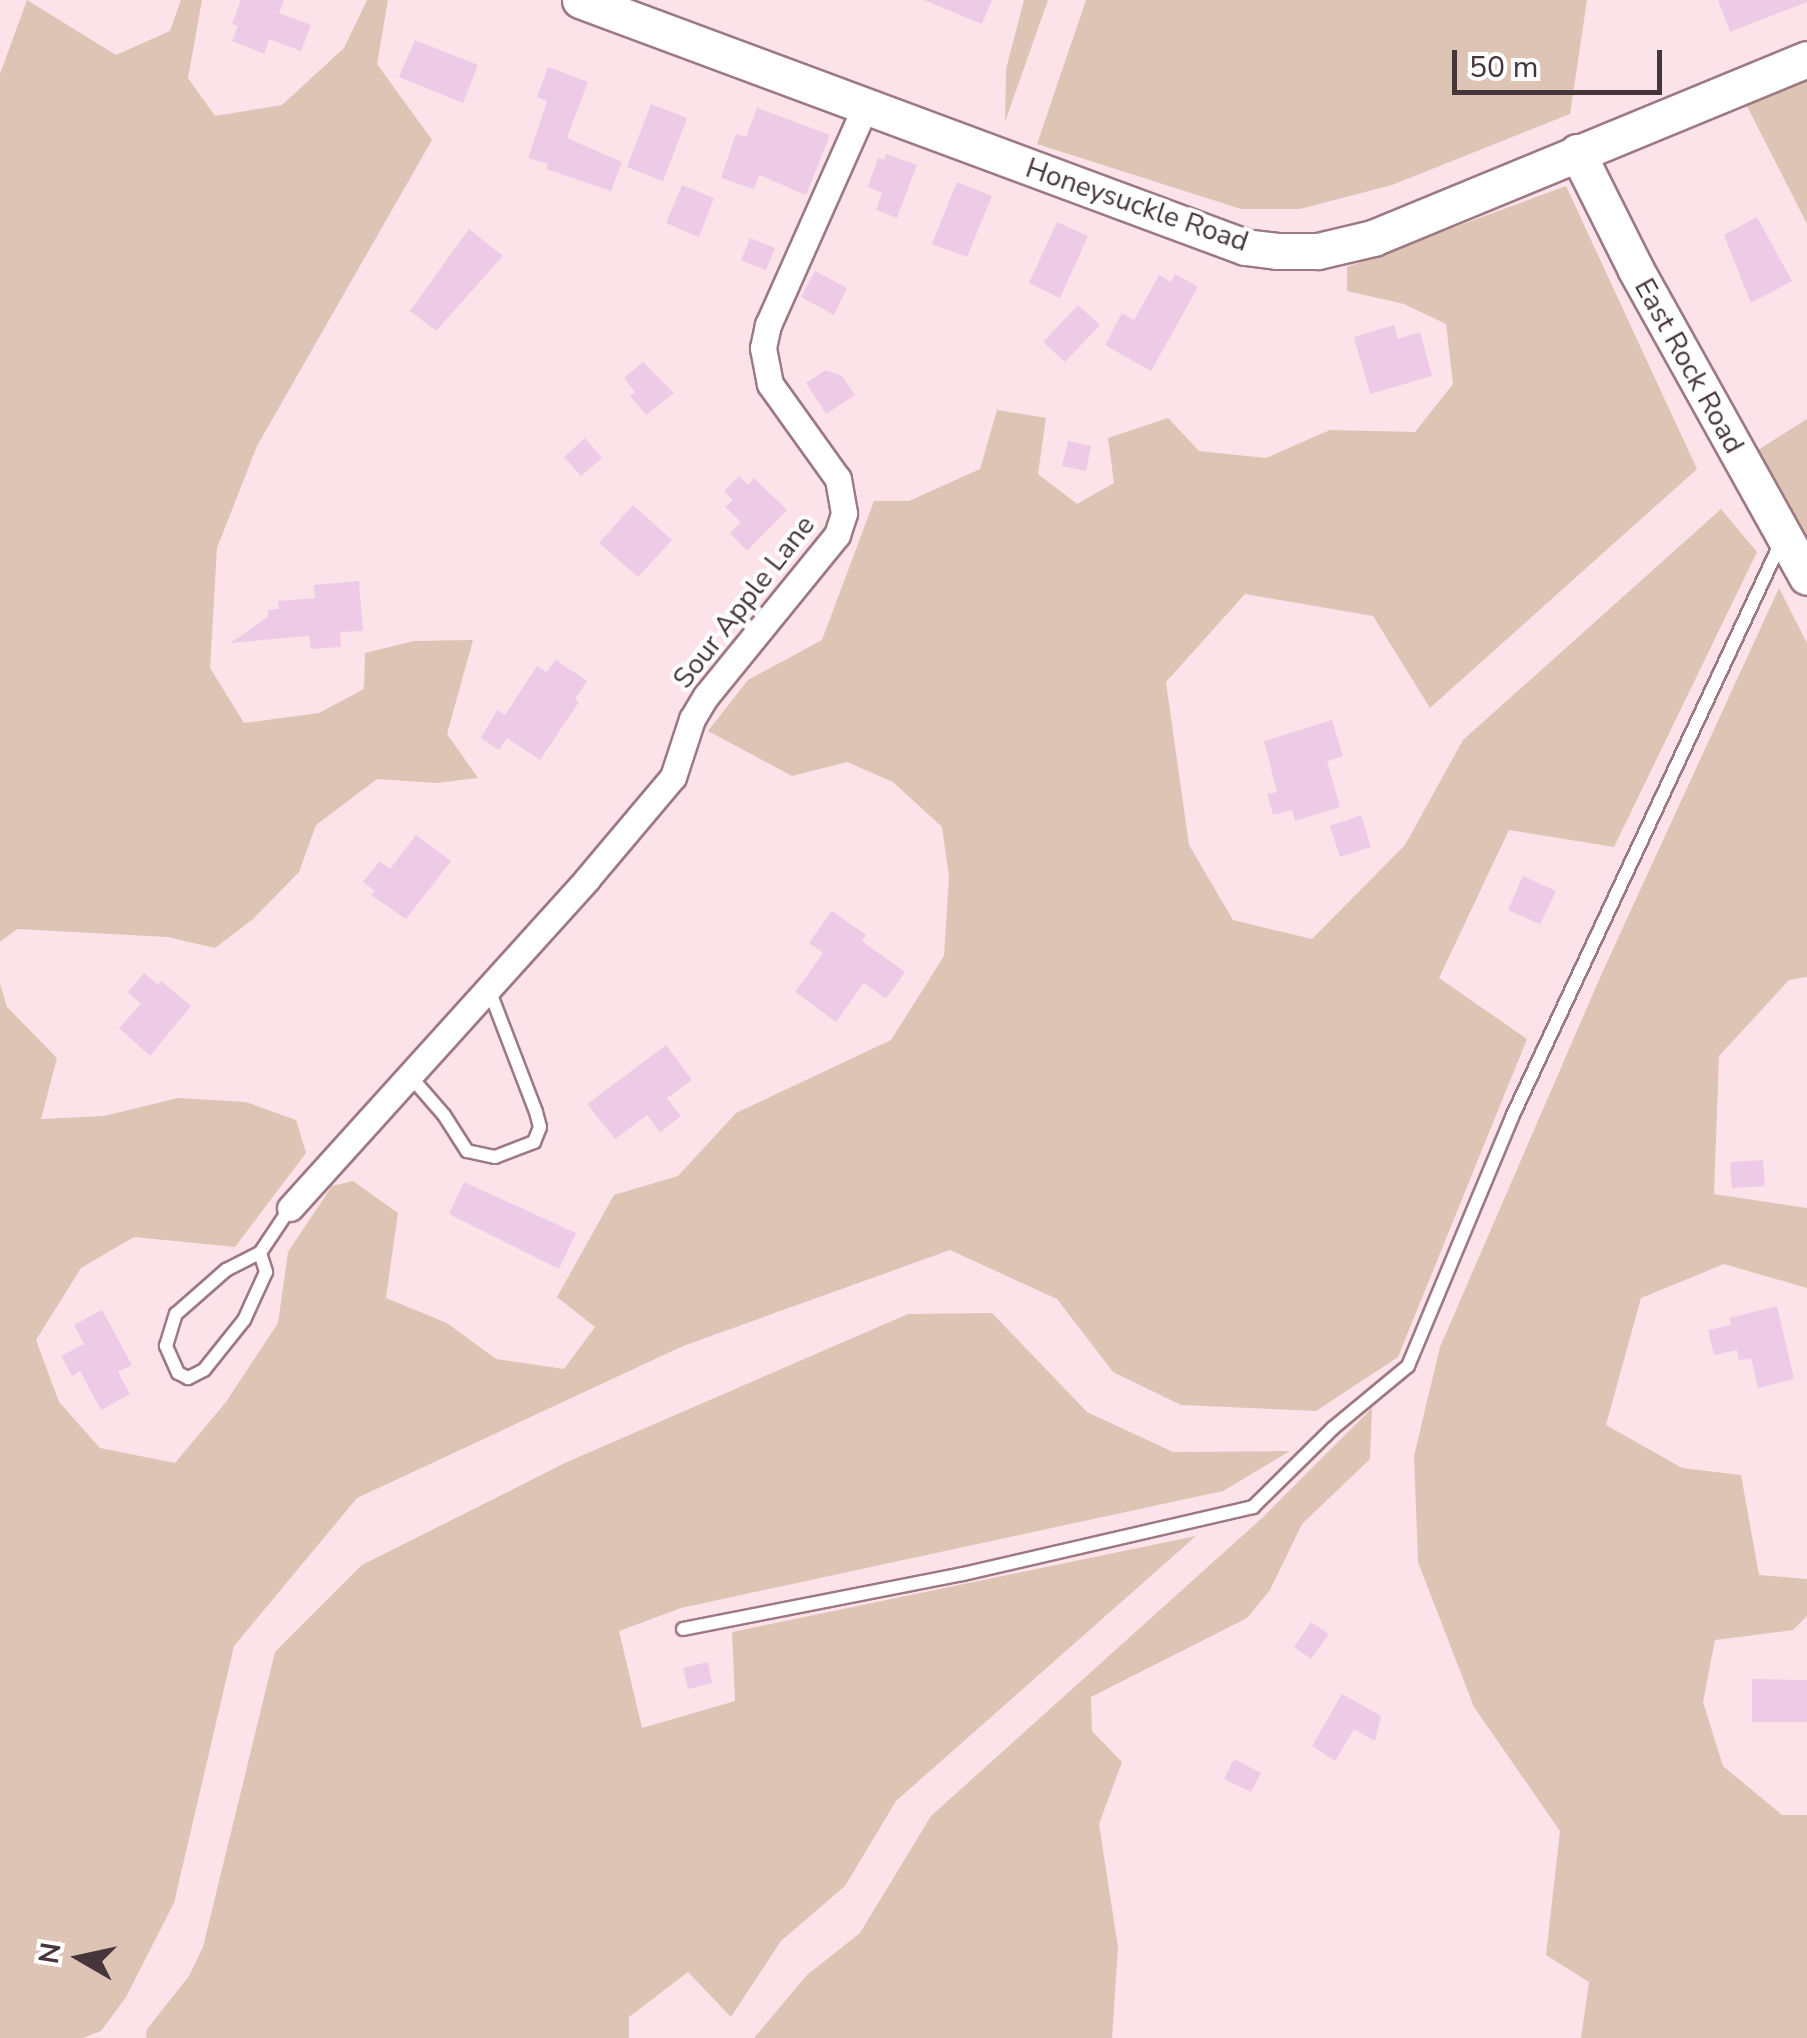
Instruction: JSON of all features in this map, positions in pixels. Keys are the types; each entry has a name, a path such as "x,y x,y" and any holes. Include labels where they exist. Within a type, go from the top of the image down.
{"street":[{"name":"Honeysuckle Road","path":"580,0 1245,247 1277,251 1318,251 1373,238 1807,59"},
{"name":"Sour Apple Lane","path":"290,1208 673,777 692,720 706,696 837,535 844,513 838,479 770,384 763,348 768,325 865,106"},
{"name":"East Rock Road","path":"1576,152 1636,270 1807,577"}],"lane":[{"path":"683,1629 963,1574 1253,1506 1333,1428 1408,1366 1520,1100 1783,538"},
{"path":"407,1074 444,1114 467,1151 495,1156 534,1142 540,1127 536,1112 488,986"},
{"path":"260,1253 266,1272 244,1320 204,1370 188,1378 178,1373 166,1346 176,1314 226,1270 260,1253 290,1208"}],"shaded area":[{"path":"27,0 116,55 170,31 181,0 202,0 188,78 215,116 282,105 344,48 367,0 388,0 377,64 432,140 257,446 217,548 210,668 244,723 319,713 364,689 365,653 414,641 473,640 447,734 478,778 437,783 377,779 316,825 299,872 253,919 215,948 168,937 17,929 0,942 0,74"},
{"path":"1024,0 1048,0 1005,122 1006,69"},
{"path":"1086,0 1587,0 1570,114 1392,185 1300,209 1241,209 1037,144"},
{"path":"1807,79 1807,224 1746,104"},
{"path":"1566,186 1697,469 1430,708 1373,616 1245,594 1166,682 1189,845 1233,920 1312,939 1405,845 1463,740 1721,509 1757,552 1614,847 1509,830 1439,978 1527,1039 1398,1357 1316,1411 1181,1405 1113,1372 1057,1299 950,1250 683,1346 357,1498 234,1646 174,1903 126,1997 101,2031 83,2038 0,2038 0,984 7,1007 57,1058 41,1119 104,1116 178,1098 246,1102 296,1120 306,1153 235,1247 134,1237 81,1268 36,1340 59,1402 100,1448 175,1463 226,1402 278,1323 288,1252 332,1186 353,1181 398,1213 386,1298 447,1323 496,1359 564,1369 595,1327 557,1297 614,1195 678,1176 736,1113 891,1040 944,956 949,877 942,827 893,782 847,762 792,776 708,731 748,680 822,640 874,501 909,501 980,469 997,410 1046,418 1038,474 1077,504 1114,483 1108,438 1168,418 1199,451 1266,458 1330,430 1415,432 1453,384 1446,324 1404,304 1347,291 1347,267"},
{"path":"1807,419 1807,535 1758,450"},
{"path":"1779,588 1807,643 1807,977 1789,980 1719,1056 1714,1194 1807,1208 1807,1288 1724,1264 1641,1298 1606,1425 1682,1468 1741,1475 1759,1575 1807,1579 1807,1616 1793,1630 1715,1640 1703,1702 1723,1766 1782,1815 1807,1815 1807,2038 1581,2038 1589,1982 1546,1955 1560,1831 1474,1707 1418,1562 1414,1456 1440,1347 1602,973"},
{"path":"992,1313 1087,1412 1173,1452 1290,1451 1223,1491 681,1608 619,1631 642,1728 735,1701 732,1632 1196,1536 896,1801 845,1886 781,1941 731,2017 688,1972 629,2017 629,2038 146,2038 147,2029 189,1976 203,1947 275,1652 362,1565 567,1462 908,1314"},
{"path":"1372,1408 1370,1459 1302,1524 1270,1590 1247,1618 1091,1697 1092,1731 1122,1762 1099,1824 1118,1947 1112,2038 754,2038 807,1975 860,1933 931,1816 1262,1518"}],"building":[{"path":"241,0 284,0 279,13 311,25 301,51 269,39 264,54 232,41 238,26 232,24"},
{"path":"924,0 992,0 982,24"},
{"path":"1718,0 1807,0 1807,2 1730,32"},
{"path":"415,40 478,65 463,103 399,77"},
{"path":"548,67 588,82 567,138 622,162 611,191 546,169 548,164 528,158 547,101 537,97"},
{"path":"651,104 687,118 663,181 627,167"},
{"path":"757,108 830,135 806,195 759,175 754,189 721,178 736,134 746,137"},
{"path":"886,154 917,165 897,218 876,210 882,193 868,187 878,158 884,160"},
{"path":"957,182 992,196 967,257 932,244"},
{"path":"682,185 714,198 699,237 666,223"},
{"path":"1757,217 1792,281 1751,303 1724,235"},
{"path":"1057,222 1088,236 1060,298 1029,283"},
{"path":"469,229 503,256 436,331 410,311"},
{"path":"750,238 775,248 766,270 741,260"},
{"path":"815,271 847,288 834,315 801,297"},
{"path":"1175,274 1198,287 1151,371 1105,345 1122,313 1134,320 1159,275 1171,282"},
{"path":"1078,305 1100,325 1065,362 1043,342"},
{"path":"1394,325 1398,339 1420,332 1432,376 1370,394 1354,337"},
{"path":"643,362 674,393 646,415 630,396 635,392 624,378"},
{"path":"826,370 842,376 855,395 826,414 806,383"},
{"path":"585,438 602,458 581,476 564,457"},
{"path":"1068,441 1091,446 1086,471 1062,466"},
{"path":"739,476 748,485 754,478 787,510 747,551 730,533 741,522 725,507 733,500 724,491"},
{"path":"633,505 672,540 638,577 599,543"},
{"path":"359,581 363,631 340,632 341,647 311,649 309,636 230,643 268,617 268,610 279,609 278,601 315,598 314,585"},
{"path":"556,660 587,681 575,699 579,702 540,760 507,738 499,750 481,738 497,710 505,715 537,666 546,672"},
{"path":"1332,720 1343,756 1327,761 1340,807 1295,821 1292,810 1273,815 1267,794 1277,792 1264,741"},
{"path":"1361,815 1371,847 1340,857 1330,826"},
{"path":"416,835 451,861 406,919 371,895 375,891 363,882 380,861 390,869"},
{"path":"1523,876 1556,891 1540,924 1508,910"},
{"path":"832,911 866,935 862,941 905,972 886,999 864,983 836,1022 795,992 823,953 809,943"},
{"path":"144,973 158,985 161,981 191,1006 150,1056 119,1028 141,1004 128,992"},
{"path":"666,1045 692,1080 667,1098 681,1116 660,1132 647,1115 615,1139 587,1104"},
{"path":"1763,1160 1765,1186 1732,1188 1730,1162"},
{"path":"464,1182 576,1233 559,1269 449,1214"},
{"path":"1777,1306 1794,1379 1758,1388 1751,1358 1739,1361 1737,1350 1714,1355 1708,1330 1731,1325 1729,1318"},
{"path":"102,1310 132,1365 118,1372 130,1394 101,1410 80,1371 72,1376 61,1356 84,1344 74,1325"},
{"path":"1311,1622 1329,1634 1311,1659 1294,1647"},
{"path":"708,1662 712,1683 688,1689 683,1668"},
{"path":"1752,1679 1807,1680 1807,1722 1752,1722"},
{"path":"1342,1694 1381,1716 1375,1741 1354,1729 1335,1761 1312,1746"},
{"path":"1234,1759 1261,1773 1251,1792 1224,1779"}]}
